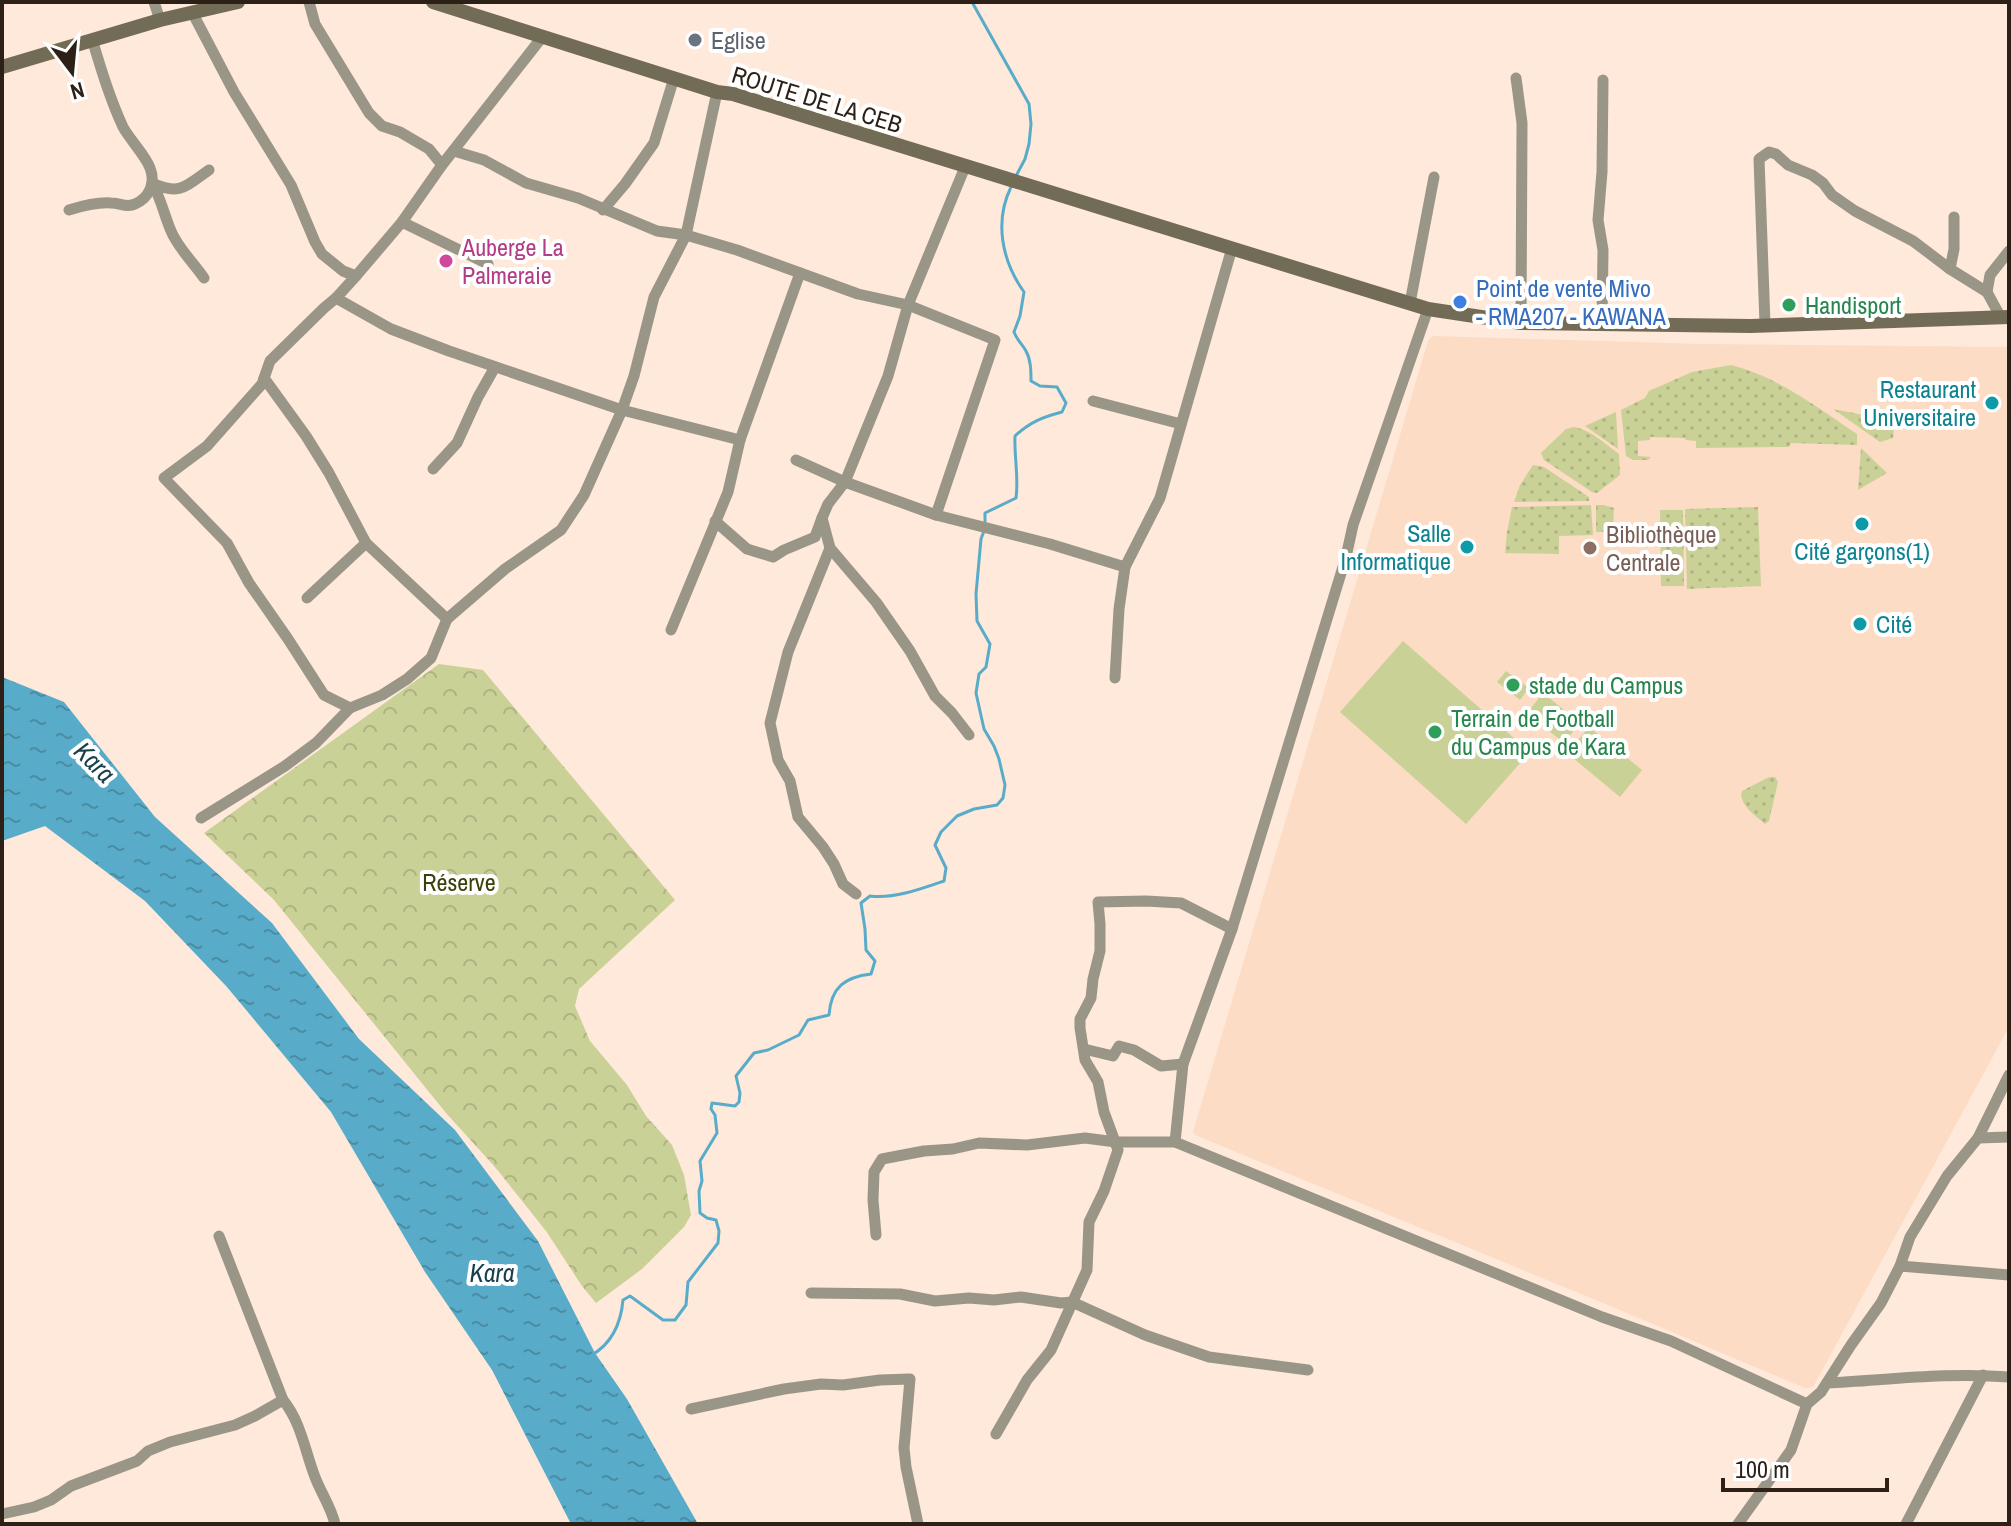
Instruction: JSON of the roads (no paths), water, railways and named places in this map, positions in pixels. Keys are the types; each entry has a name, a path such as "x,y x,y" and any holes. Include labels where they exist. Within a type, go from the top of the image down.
{"main road":[{"path":"2,67 160,20 238,2"},
{"name":"ROUTE DE LA CEB","path":"433,2 1428,309 1521,323 1751,326 2004,317"}],"street":[{"path":"154,2 160,20"},
{"path":"309,2 315,24 369,113 382,126 400,132 429,149 442,165"},
{"path":"192,12 234,92 291,185 322,254 343,271 356,276"},
{"path":"350,708 324,695 249,583 227,543 164,478 207,446 262,384 270,361 356,276 402,222 442,165 543,36"},
{"path":"69,210 111,203 129,206 150,193 152,183 151,168 124,128 92,39"},
{"path":"603,210 654,143 674,78"},
{"path":"1516,78 1522,123 1521,323"},
{"path":"1602,323 1603,250 1598,220 1603,80"},
{"path":"201,818 285,766 316,743 350,708 382,695 407,679 431,658 447,619 505,569 561,530 584,495 622,410 654,297 686,235 717,92"},
{"path":"454,151 484,160 526,183 578,198 657,231 686,235 737,250 858,294 908,305 995,340 936,515"},
{"path":"1765,324 1759,159 1769,152 1788,165 1812,175 1832,195 1855,211 1913,241 1987,292 2004,317"},
{"path":"715,521 747,549 773,557 815,537 828,504 845,482 888,376 908,305 965,167"},
{"path":"152,183 168,191 180,189 209,170"},
{"path":"1410,303 1434,177"},
{"path":"152,183 171,231 184,254 204,278"},
{"path":"1950,269 1954,249 1954,217"},
{"path":"402,222 488,264"},
{"path":"1115,678 1125,567 1160,498 1232,248"},
{"path":"1987,292 1990,275 2009,251"},
{"path":"671,630 728,492 740,440 800,273"},
{"path":"336,298 391,329 495,367 622,410 740,440"},
{"path":"1175,1142 1183,1064 1232,929 1353,525 1428,309"},
{"path":"433,469 457,443 495,367"},
{"path":"264,378 329,473 366,543 447,619"},
{"path":"1093,401 1181,424"},
{"path":"796,460 845,482 936,515 1125,567"},
{"path":"822,518 830,548 876,602 910,651 935,696 969,735"},
{"path":"307,598 366,543"},
{"path":"830,548 788,652 770,723 778,760 790,781 798,817 823,847 843,884 856,894"},
{"path":"996,1434 1027,1380 1051,1350 1087,1270 1089,1222 1118,1150 1104,1112 1098,1082 1085,1060 1081,1038 1080,1019 1091,998 1100,951 1098,902 1181,903 1232,929"},
{"path":"1084,1049 1113,1056 1119,1046 1134,1050 1161,1066 1183,1064"},
{"path":"1738,1524 1791,1450 1807,1404 1821,1392 1881,1303 1900,1266 1910,1237 1947,1176 1978,1138 2009,1075"},
{"path":"1978,1138 2009,1137"},
{"path":"876,1235 874,1172 882,1159 979,1143 1027,1145 1085,1138 1116,1142 1175,1142 1602,1317 1671,1341 1807,1404"},
{"path":"219,1236 283,1400 294,1413 335,1524"},
{"path":"1900,1266 2009,1275"},
{"path":"811,1293 900,1294 935,1301 1021,1297 1072,1302 1145,1335 1209,1357 1308,1370"},
{"path":"1906,1524 1983,1375"},
{"path":"1827,1383 1876,1378 2009,1377"},
{"path":"691,1409 784,1389 910,1379 904,1448 918,1524"},
{"path":"2,1514 51,1500 71,1486 137,1461 148,1451 235,1425 283,1400"}],"water":[{"name":"Kara","path":"2,677 64,702 155,817 272,923 359,1039 455,1130 538,1241 595,1353 627,1399 698,1524 571,1524 492,1370 425,1272 331,1112 227,987 145,901 45,826 2,841"}],"waterway":[{"path":"972,2 1029,104 1029,144 1016,176"},
{"path":"985,524 985,513 1016,498 1015,436 1037,421 1062,412 1066,403 1057,387 1040,386 1031,381 1028,354 1014,332 1024,292 1010,267 1003,241 1003,214 1011,187"},
{"path":"592,1355 610,1338 618,1324 623,1300 630,1296 663,1320 675,1320 686,1305 688,1282 718,1243 716,1220 700,1213 699,1191 702,1181 700,1161 717,1133 712,1103 735,1106 740,1093 736,1076 754,1053 768,1050 799,1035 808,1020 829,1015 833,997 841,985 871,974 875,961 866,950 861,903 870,896 898,895 944,881 946,868 935,845 941,832 957,816 997,805 1003,798 1005,785 999,759 984,729 976,693 979,674 986,667 990,644 977,621 976,594 984,531"}],"place":[{"name":"Eglise","path":"695,40"},
{"name":"Auberge La Palmeraie","path":"446,261"},
{"name":"Point de vente Mivo - RMA207 - KAWANA","path":"1460,302"},
{"name":"Handisport","path":"1789,305"},
{"name":"Restaurant Universitaire","path":"1992,403"},
{"name":"Cité garçons(1)","path":"1862,524"},
{"name":"Salle Informatique","path":"1467,547"},
{"name":"Bibliothèque Centrale","path":"1590,548"},
{"name":"Cité","path":"1860,624"},
{"name":"stade du Campus","path":"1513,685"},
{"name":"Terrain de Football du Campus de Kara","path":"1435,732"}],"park label":[{"name":"Réserve","path":"459,882"}]}
